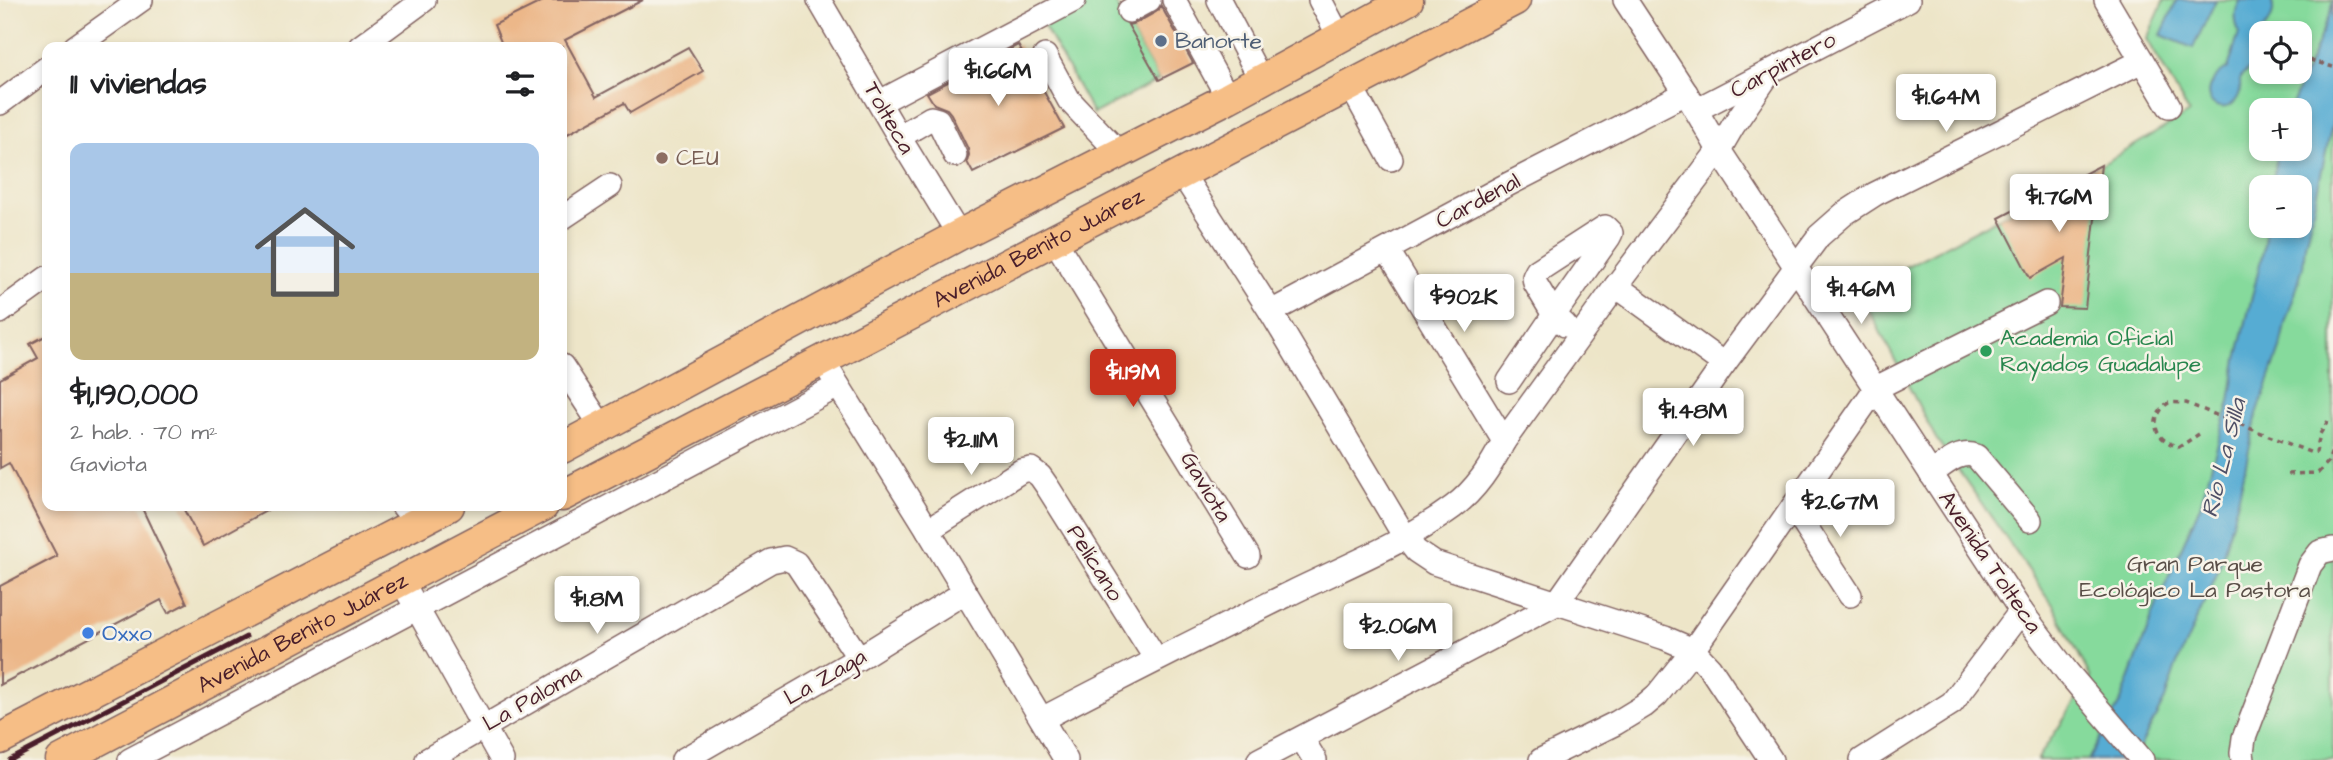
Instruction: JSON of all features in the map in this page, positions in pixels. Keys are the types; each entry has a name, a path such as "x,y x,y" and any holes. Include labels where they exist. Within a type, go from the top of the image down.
{"main road":[{"name":"Avenida Benito Juárez","path":"567,445 960,235 1228,98 1408,0"},
{"name":"Avenida Benito Juárez","path":"567,493 1515,0"},
{"name":"Avenida Benito Juárez","path":"61,760 533,511"},
{"name":"Avenida Benito Juárez","path":"0,739 257,604 410,514"},
{"path":"0,728 179,631 257,604"},
{"path":"0,748 201,643 257,604"},
{"path":"96,760 228,689 265,664 302,632"}],"street":[{"path":"82,42 141,0"},
{"path":"367,42 424,0"},
{"name":"Tolteca","path":"818,0 960,235"},
{"path":"880,102 1074,0"},
{"path":"1129,11 1149,0"},
{"path":"1174,0 1228,98"},
{"path":"1219,0 1261,80"},
{"path":"1237,0 1242,22 1239,38"},
{"path":"1320,0 1340,38"},
{"name":"Avenida Tolteca","path":"1625,0 1719,150 2021,611 2068,673 2142,760"},
{"name":"Carpintero","path":"1691,102 1770,72 1908,0"},
{"path":"2106,0 2169,106"},
{"path":"1045,56 1069,100 1119,153"},
{"path":"1259,760 1556,604 1795,267 1819,236 1844,214 1874,194 2142,61"},
{"path":"0,103 42,72"},
{"path":"1042,719 1156,659 1405,537 1454,507 1474,488 1491,466 1504,441 1719,150 1732,126 1770,72"},
{"path":"1351,86 1391,159"},
{"name":"Cardenal","path":"1271,312 1503,187 1691,102"},
{"path":"899,137 931,118 938,120 955,155"},
{"path":"1181,172 1271,312 1405,537 1416,551 1434,563 1665,638 1693,650 1710,668 1771,760"},
{"path":"567,215 610,186"},
{"name":"Gaviota","path":"1054,239 1248,556"},
{"path":"1388,251 1504,441"},
{"path":"0,312 42,282"},
{"path":"1616,286 1724,364"},
{"path":"1541,760 1616,723 1657,695 1693,650 1876,388 2046,303"},
{"path":"1509,381 1554,315 1580,337"},
{"path":"822,359 1066,760"},
{"path":"567,374 602,427"},
{"path":"130,760 838,386"},
{"path":"1931,474 1959,455 1966,453 1976,456 2030,520"},
{"name":"Pelícano","path":"928,530 1021,471 1031,469 1047,486 1156,659"},
{"path":"1793,507 1850,595"},
{"path":"2243,760 2244,738 2310,565 2320,552 2333,549"},
{"name":"La Paloma","path":"427,760 771,561 785,558 796,563 806,574 859,658"},
{"path":"401,580 502,760"},
{"name":"La Zaga","path":"683,760 859,658 965,592"},
{"path":"1863,760 1952,703 2021,611"},
{"path":"1302,739 1315,760"}],"path":[{"path":"2312,61 2333,67"},
{"path":"2199,434 2179,447 2166,443 2157,432 2155,421 2160,411 2169,403 2186,403 2312,453 2316,452 2322,427 2328,421 2333,421"},
{"path":"2288,474 2318,473 2328,462 2333,448"}],"green space":[{"path":"1076,0 1114,0 1159,80 1093,114 1040,19"},
{"name":"Gran Parque Ecológico La Pastora","path":"2164,0 2333,0 2333,760 2037,760 2091,678 2053,605 1935,437 1859,291 2101,165 2189,113 2147,39"}],"water":[{"path":"2177,0 2216,0 2193,48 2161,35"},
{"path":"2241,0 2271,0 2273,11 2269,21 2249,21 2249,69 2240,78 2239,95 2233,103 2218,107 2212,103 2209,88 2215,78 2228,68 2239,33 2237,8"},
{"path":"2333,0 2333,121 2312,214 2312,175 2274,175 2276,161 2312,161 2312,98 2295,98 2301,84 2312,84 2312,57"},
{"name":"Río La Silla","path":"2265,238 2307,238 2303,266 2285,323 2280,349 2257,414 2219,569 2176,666 2165,699 2133,760 2088,760 2121,701 2158,601 2200,506 2230,401 2237,359"}],"building":[{"path":"545,0 643,0 565,40 566,42 501,42 494,25"},
{"name":"Banorte","path":"1161,6 1193,63 1159,80 1128,25 1156,12"},
{"path":"567,44 596,97 688,47 703,71 630,113 624,103 567,134"},
{"path":"1018,45 1064,128 973,173 967,162 968,149 951,114 947,109 934,104 927,93"},
{"path":"2101,165 2085,308 2060,307 2066,258 2030,278 1999,218"},
{"path":"42,338 42,511 143,511 187,603 168,613 161,600 0,685 0,586 57,556 9,463 0,468 0,379 38,358 30,344"},
{"path":"185,511 266,511 203,546"}],"railway":[{"path":"10,760 246,637"}],"place":[{"name":"Banorte","path":"1161,41"},
{"name":"CEU","path":"662,158"},
{"name":"Academia Oficial Rayados Guadalupe","path":"1986,351"},
{"name":"Oxxo","path":"88,633"}]}
